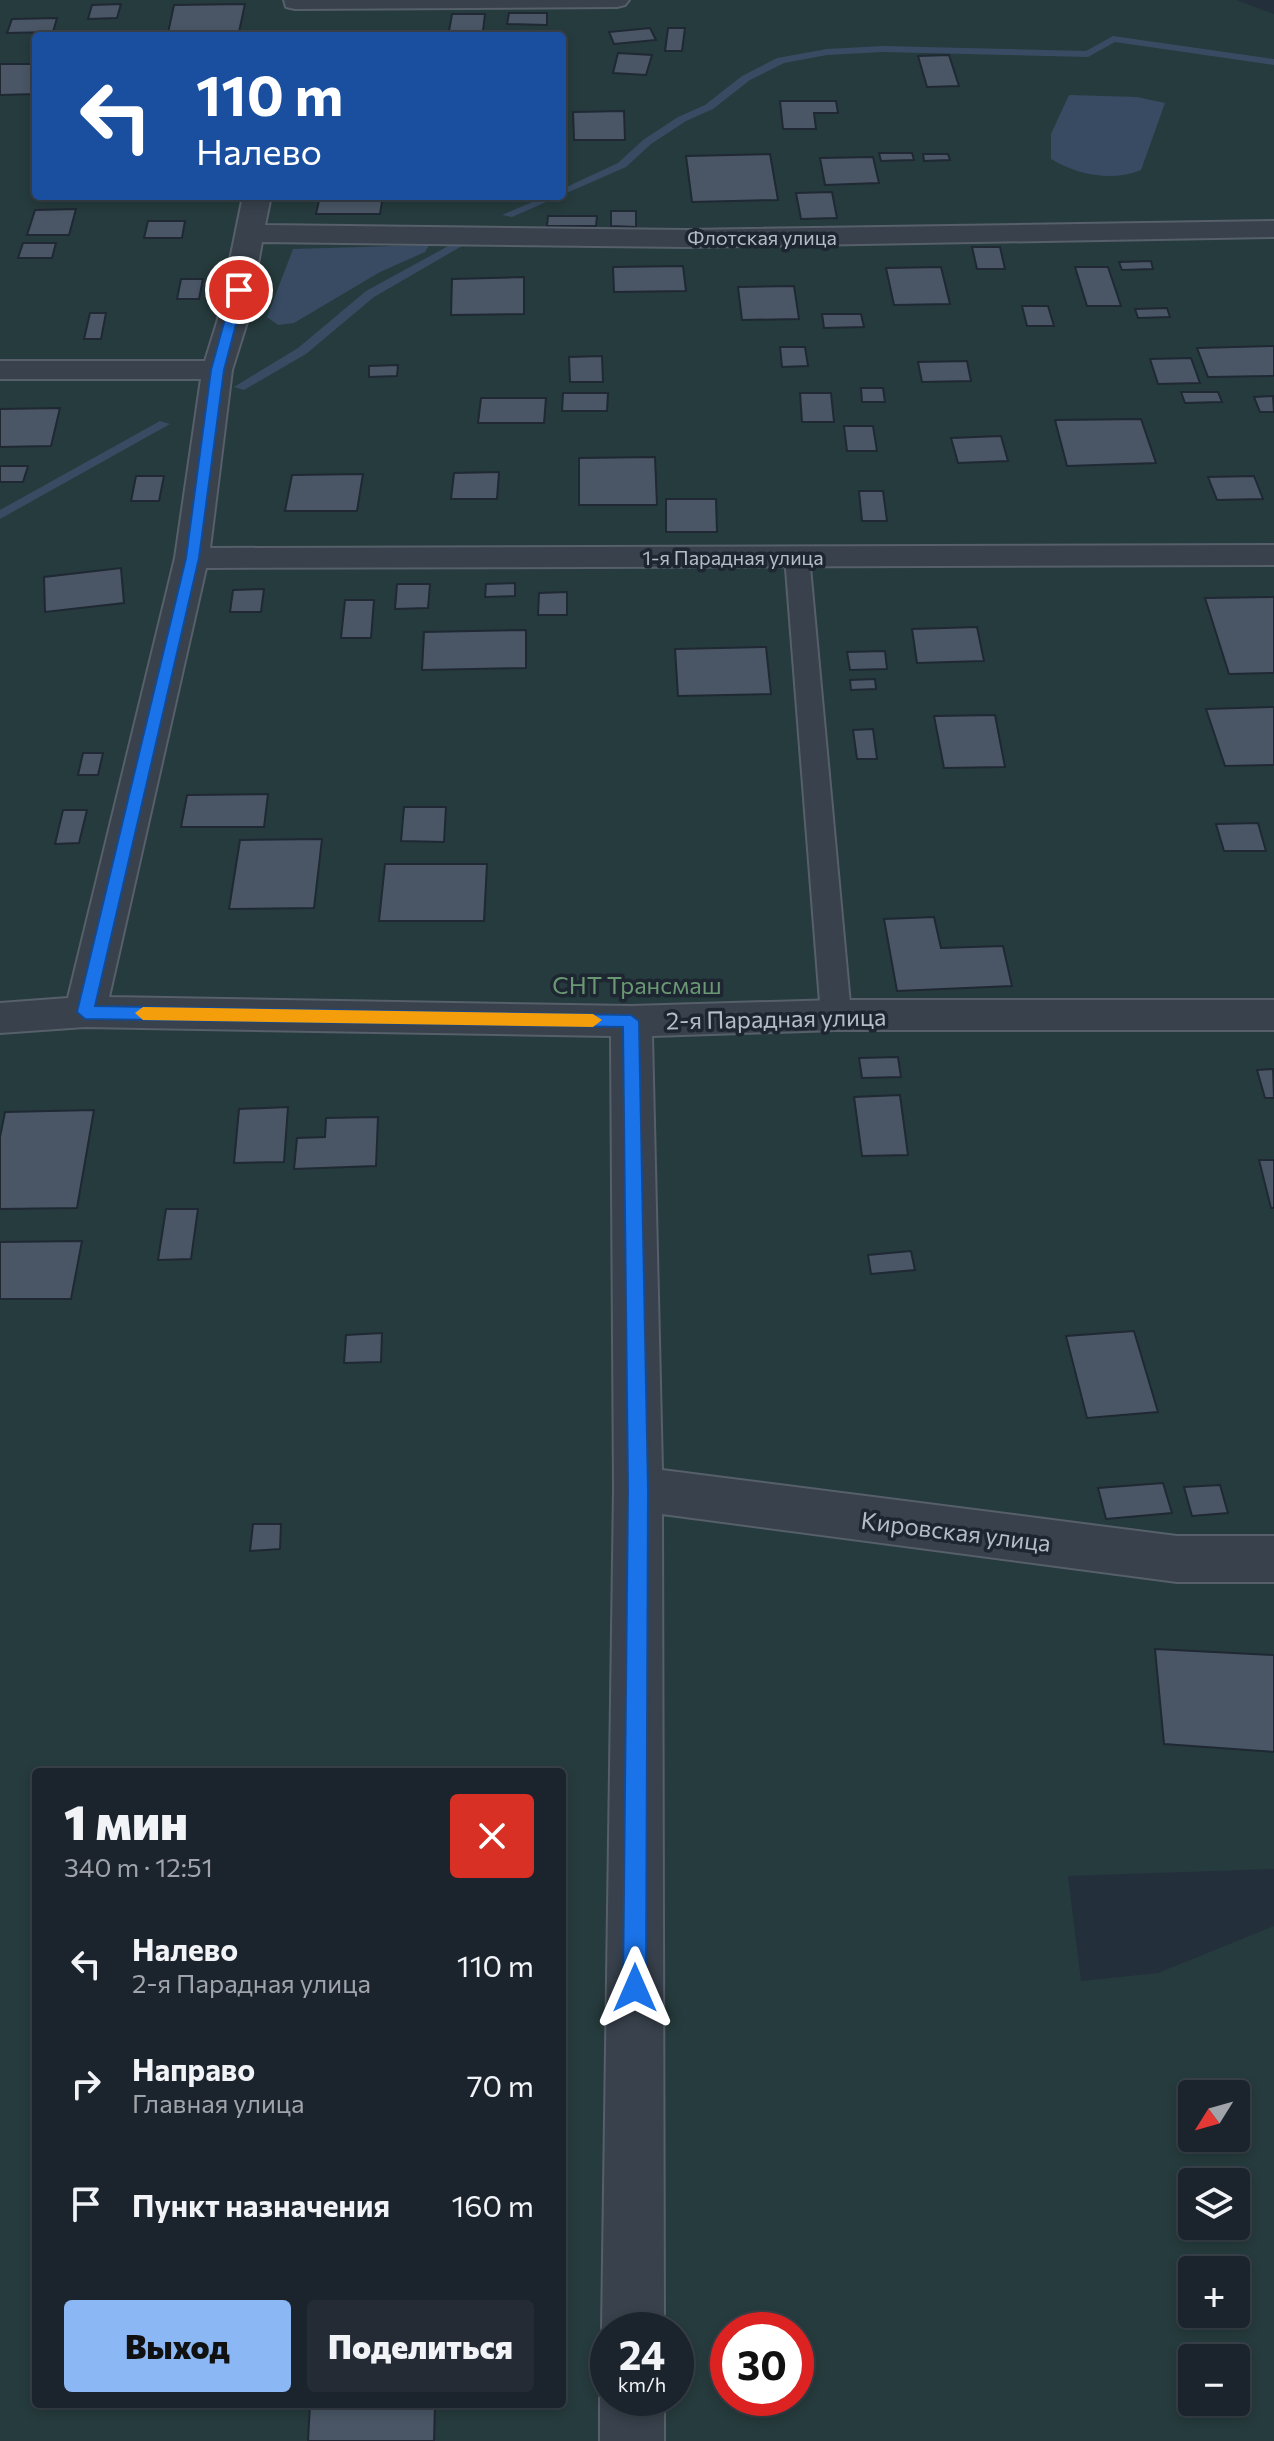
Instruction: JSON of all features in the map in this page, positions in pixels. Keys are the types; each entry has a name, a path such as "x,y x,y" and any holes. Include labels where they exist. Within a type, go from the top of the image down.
{"street":[{"path":"294,9 617,0"},
{"path":"85,1012 192,558 217,370 233,319 256,200"},
{"name":"Флотская улица","path":"249,233 486,238 831,237 1013,231 1274,229"},
{"path":"0,370 217,370"},
{"name":"1-я Парадная улица","path":"192,558 1274,555"},
{"name":"2-я Парадная улица","path":"0,1018 85,1012 631,1021 836,1015 1274,1015"},
{"path":"631,1021 638,1489 633,2312"},
{"name":"Кировская улица","path":"638,1489 1177,1559 1274,1559"},
{"path":"632,2416 632,2441"}],"lane":[{"path":"797,556 836,1015"}],"green space":[{"name":"СНТ Трансмаш","path":"0,0 1236,0 1274,14 1274,1869 1068,1876 1081,1981 1158,1973 1274,1926 1274,2441 0,2441"}],"water":[{"path":"1069,95 1137,97 1165,103 1141,170 1119,176 1095,175 1051,159 1051,134"},
{"path":"429,245 425,252 380,272 294,323 278,325 267,317 293,249"}],"building":[{"path":"121,4 117,18 88,19 92,5"},
{"path":"245,4 239,32 168,32 174,5"},
{"path":"509,13 547,13 547,25 507,24"},
{"path":"452,14 485,14 483,31 449,31"},
{"path":"57,18 53,32 7,33 12,19"},
{"path":"650,28 656,40 614,44 609,32"},
{"path":"668,28 685,28 682,51 665,51"},
{"path":"618,53 652,55 646,75 613,73"},
{"path":"949,55 959,86 927,87 918,56"},
{"path":"0,64 32,64 32,94 0,95"},
{"path":"780,101 836,101 838,113 814,113 816,129 783,129"},
{"path":"624,111 625,140 574,140 573,112"},
{"path":"879,153 912,153 914,160 881,161"},
{"path":"770,154 778,200 692,202 686,156"},
{"path":"923,154 948,154 950,160 924,161"},
{"path":"873,157 879,183 825,185 820,158"},
{"path":"832,192 837,218 801,219 796,193"},
{"path":"319,200 382,200 380,214 316,214"},
{"path":"76,209 69,235 27,235 35,210"},
{"path":"611,211 636,211 636,227 611,226"},
{"path":"548,216 597,216 596,226 547,226"},
{"path":"148,221 185,221 182,238 144,238"},
{"path":"23,243 56,243 52,258 18,258"},
{"path":"972,247 1000,247 1005,269 977,269"},
{"path":"1151,261 1153,269 1122,270 1119,262"},
{"path":"683,266 686,291 614,292 613,267"},
{"path":"941,267 950,304 894,305 886,268"},
{"path":"1075,267 1108,267 1121,306 1087,306"},
{"path":"524,277 524,314 451,315 452,279"},
{"path":"181,279 203,279 199,299 177,299"},
{"path":"794,286 799,319 742,320 738,287"},
{"path":"1022,306 1048,306 1054,326 1027,326"},
{"path":"1167,308 1170,317 1138,318 1135,309"},
{"path":"90,313 106,313 101,339 84,339"},
{"path":"822,314 861,314 864,327 824,328"},
{"path":"1274,346 1274,376 1208,377 1197,348"},
{"path":"780,347 805,347 808,366 782,367"},
{"path":"602,356 603,382 570,382 569,357"},
{"path":"1191,358 1200,383 1158,384 1150,359"},
{"path":"967,361 971,381 922,382 918,362"},
{"path":"398,365 397,376 369,377 369,366"},
{"path":"861,388 883,388 885,402 862,402"},
{"path":"1181,392 1218,392 1222,402 1185,403"},
{"path":"563,393 608,393 607,411 562,411"},
{"path":"800,393 831,393 834,422 802,422"},
{"path":"1273,396 1274,412 1260,412 1254,397"},
{"path":"481,398 546,398 544,423 478,423"},
{"path":"60,408 51,446 0,447 0,409"},
{"path":"1141,419 1156,463 1067,466 1055,420"},
{"path":"844,426 873,426 877,451 847,451"},
{"path":"1001,436 1008,461 958,463 951,438"},
{"path":"655,457 657,505 579,505 579,458"},
{"path":"0,466 28,466 23,482 0,482"},
{"path":"499,472 497,499 451,499 454,473"},
{"path":"363,474 357,511 285,511 292,475"},
{"path":"136,476 164,476 159,501 131,501"},
{"path":"1254,476 1263,499 1217,500 1208,477"},
{"path":"859,491 883,491 887,521 862,521"},
{"path":"666,499 716,499 717,532 666,532"},
{"path":"121,568 124,603 45,612 44,577"},
{"path":"515,583 515,596 485,597 486,584"},
{"path":"397,584 430,584 428,608 395,609"},
{"path":"264,589 261,612 230,612 233,590"},
{"path":"567,592 567,615 538,615 539,593"},
{"path":"1274,597 1274,673 1229,674 1205,598"},
{"path":"345,600 374,600 371,638 341,638"},
{"path":"977,627 984,661 917,663 912,629"},
{"path":"526,630 526,668 422,670 424,632"},
{"path":"766,647 771,694 678,696 675,649"},
{"path":"885,651 887,669 850,670 847,652"},
{"path":"875,679 876,689 851,690 850,680"},
{"path":"1274,707 1274,765 1225,766 1206,709"},
{"path":"995,715 1005,767 944,768 934,716"},
{"path":"873,729 877,759 857,759 853,730"},
{"path":"83,753 103,753 98,775 78,775"},
{"path":"268,794 264,827 181,827 187,795"},
{"path":"404,807 446,807 444,842 401,841"},
{"path":"63,810 87,810 79,843 55,844"},
{"path":"1258,823 1266,851 1224,851 1216,824"},
{"path":"322,839 314,908 229,909 240,840"},
{"path":"385,864 487,864 484,921 379,921"},
{"path":"934,917 941,948 1003,946 1012,986 897,991 884,919"},
{"path":"898,1057 901,1077 862,1078 859,1058"},
{"path":"1273,1069 1274,1098 1265,1098 1257,1070"},
{"path":"900,1095 908,1155 862,1156 854,1097"},
{"path":"288,1107 284,1162 234,1163 239,1109"},
{"path":"94,1110 77,1208 0,1209 0,1137 5,1112"},
{"path":"378,1117 376,1166 294,1169 297,1138 325,1137 326,1118"},
{"path":"1259,1160 1274,1160 1274,1208 1271,1208"},
{"path":"166,1209 198,1209 191,1259 158,1260"},
{"path":"82,1241 71,1299 0,1299 0,1242"},
{"path":"911,1251 915,1270 871,1274 868,1255"},
{"path":"1134,1331 1158,1412 1087,1418 1066,1336"},
{"path":"382,1333 381,1362 344,1363 346,1335"},
{"path":"1163,1483 1172,1513 1106,1519 1098,1488"},
{"path":"1220,1485 1228,1513 1192,1516 1184,1487"},
{"path":"253,1524 281,1524 280,1549 250,1551"},
{"path":"1155,1649 1274,1655 1274,1752 1164,1744"},
{"path":"310,2408 435,2408 434,2441 308,2441"}],"waterway":[{"path":"566,191 622,165 647,142 682,119 709,107 746,78 781,60 827,52 883,49 1088,54 1113,39 1274,62"},
{"path":"508,215 546,200"},
{"path":"240,387 302,351 370,294 456,246"},
{"path":"0,515 164,424"}],"slow traffic":[{"path":"143,1013 593,1020"}],"route":[{"path":"239,290 217,370 192,558 85,1012 631,1021 638,1489 635,1988"}]}
